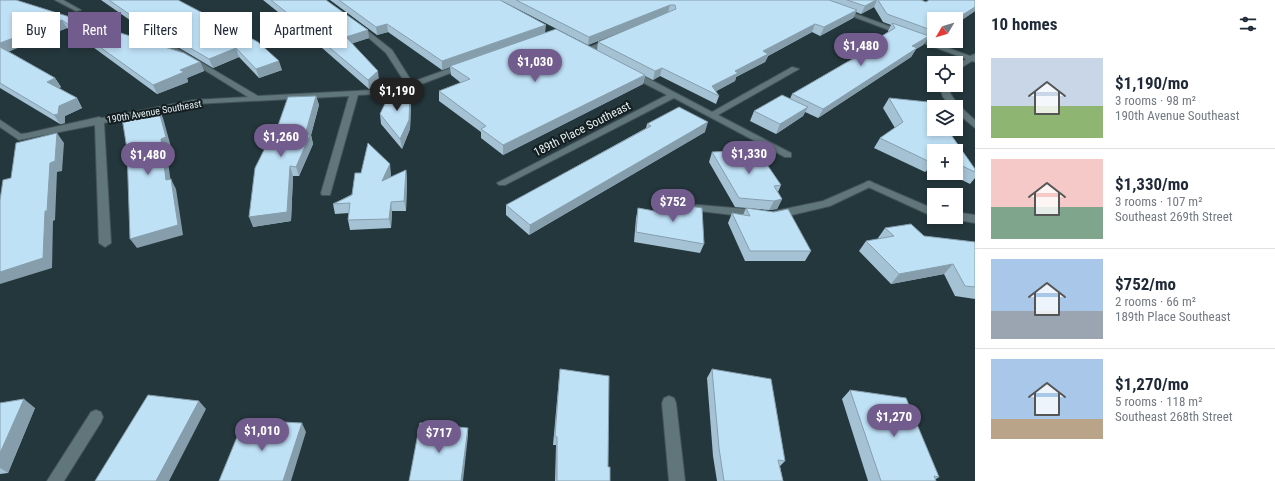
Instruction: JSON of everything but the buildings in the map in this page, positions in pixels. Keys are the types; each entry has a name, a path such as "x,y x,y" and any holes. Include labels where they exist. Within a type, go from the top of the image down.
{"street":[{"path":"58,0 78,10"},
{"path":"812,0 974,58"},
{"path":"352,21 370,34 389,52 411,86"},
{"path":"600,57 584,48 615,38"},
{"path":"173,48 256,98"},
{"path":"963,65 974,58"},
{"name":"190th Avenue Southeast","path":"0,123 19,137 194,102 396,91 476,62"},
{"path":"620,67 788,155"},
{"path":"712,115 795,69"},
{"path":"326,193 354,94"},
{"name":"189th Place Southeast","path":"502,183 674,95"},
{"path":"963,114 975,126"},
{"name":"190th Avenue Southeast","path":"99,120 105,243"},
{"path":"684,207 769,216 826,204 869,184 927,210"},
{"path":"963,217 975,219"},
{"path":"669,403 677,481"},
{"path":"55,481 96,417"}]}
